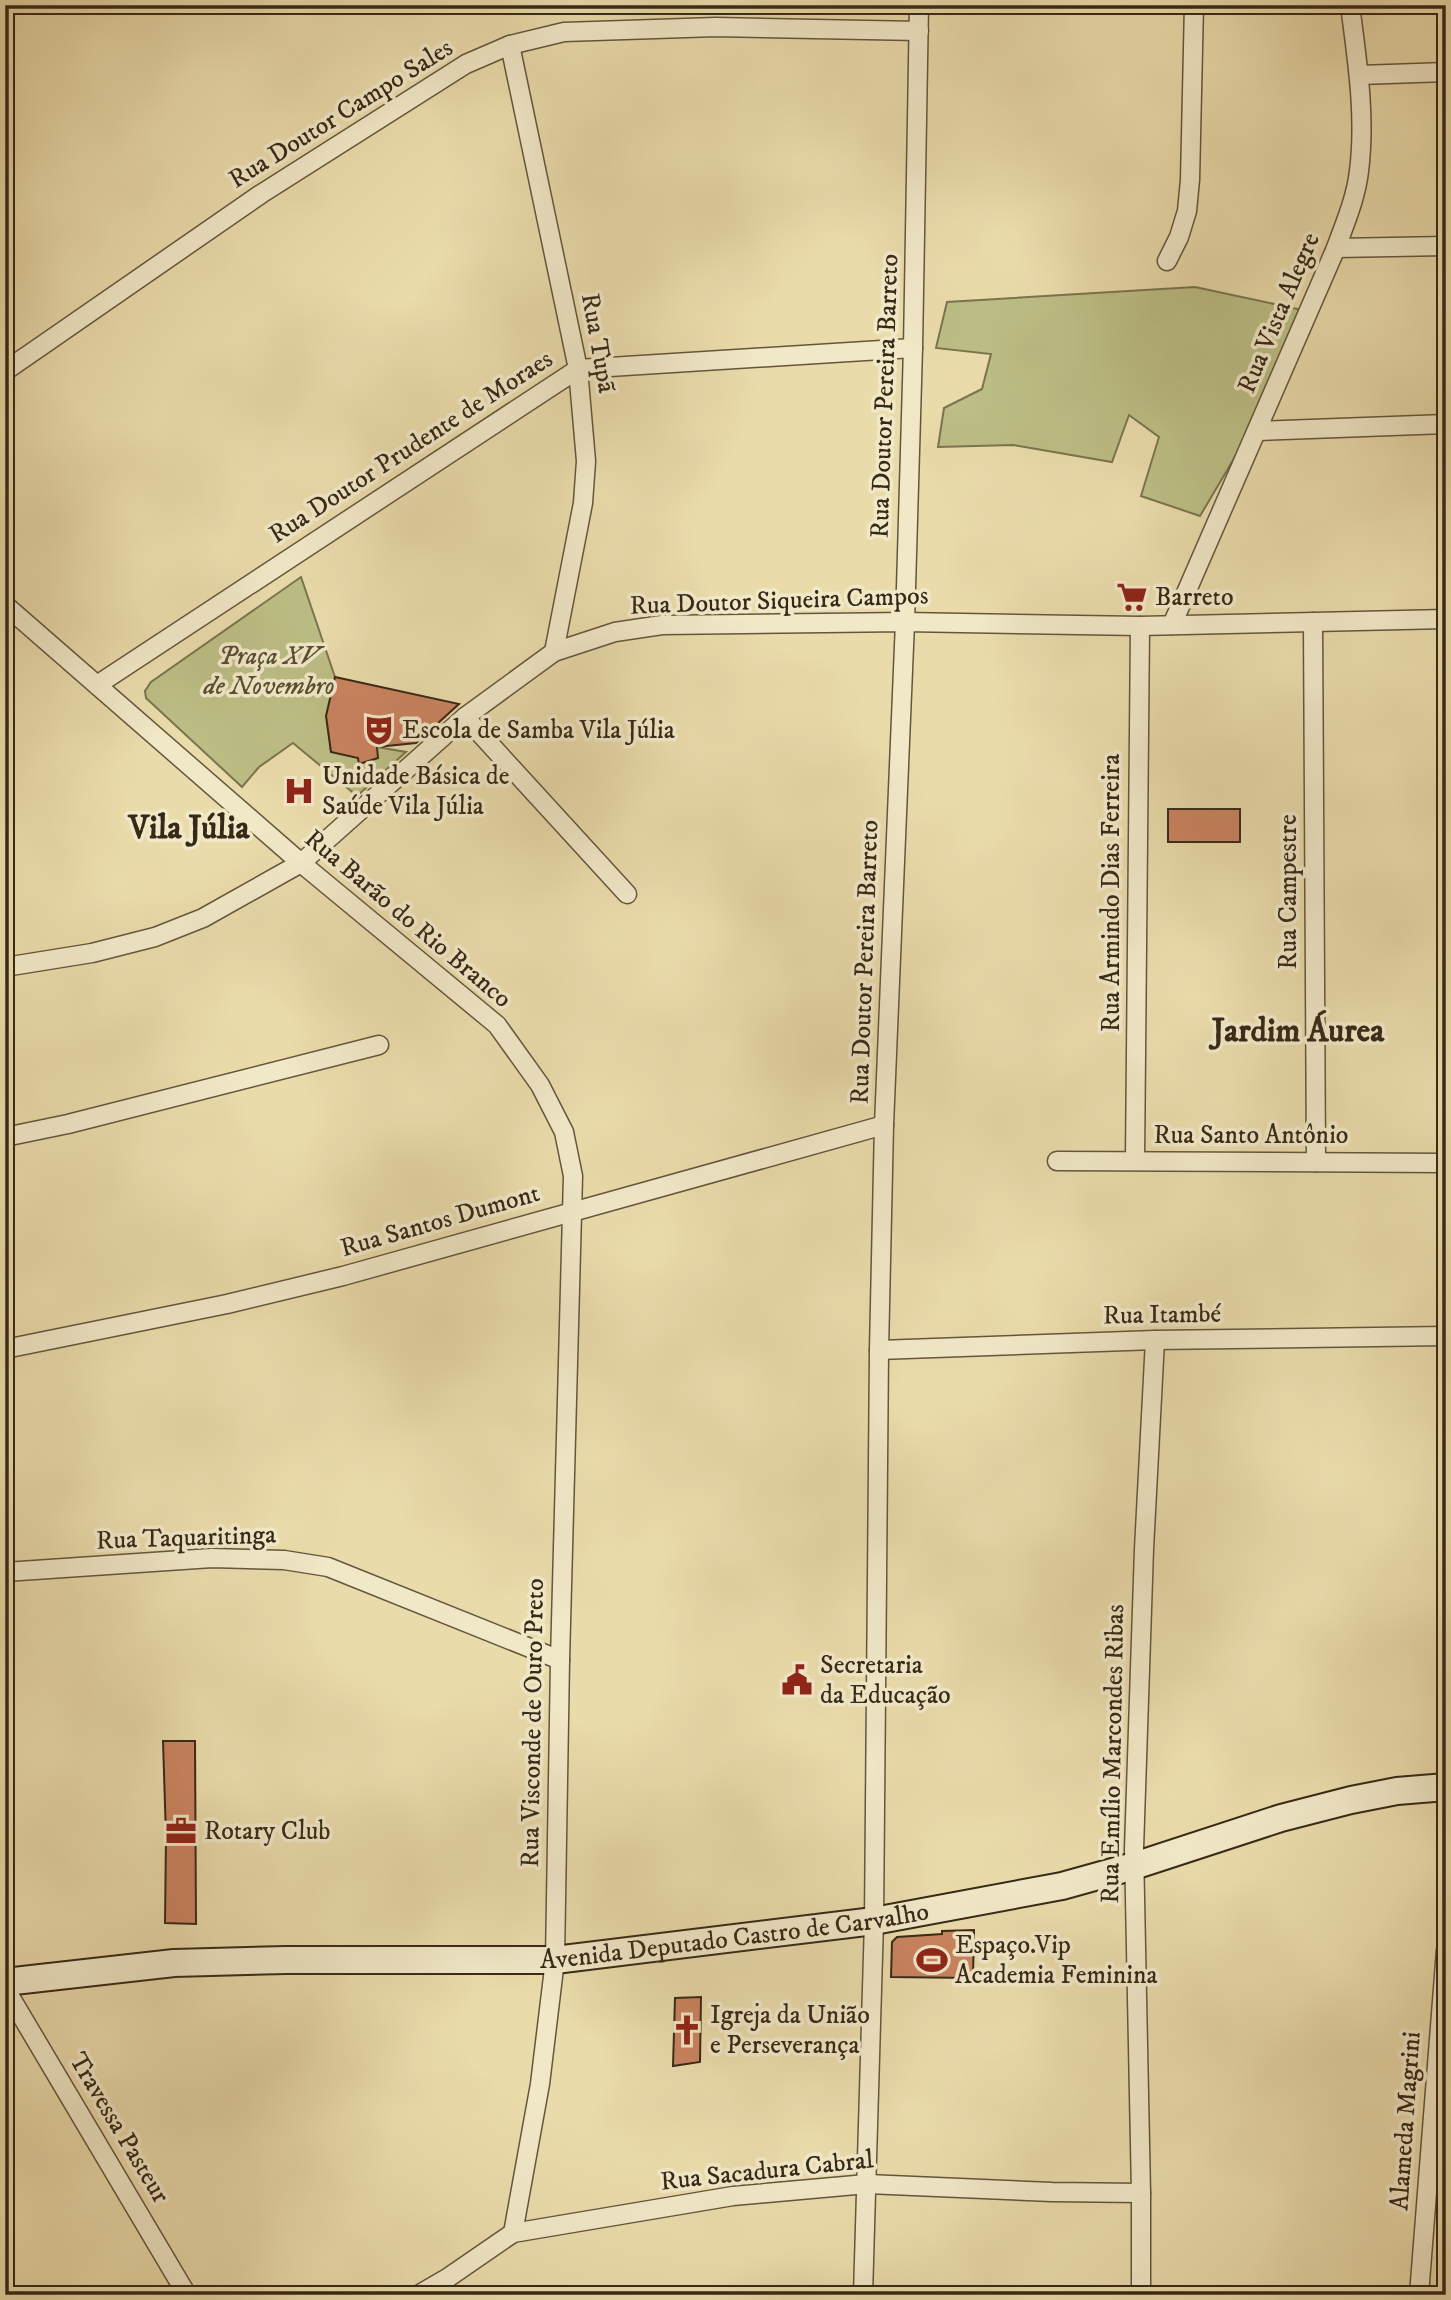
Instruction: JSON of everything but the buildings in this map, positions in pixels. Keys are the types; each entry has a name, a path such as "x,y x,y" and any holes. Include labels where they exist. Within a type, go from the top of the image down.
{"main road":[{"name":"Avenida Deputado Castro de Carvalho","path":"5,1982 174,1963 286,1960 555,1960 874,1921 1062,1886 1134,1866 1281,1818 1351,1800 1397,1791 1446,1787"}],"street":[{"name":"Rua Doutor Pereira Barreto","path":"863,2295 874,1921 879,1350 884,1125 914,348 919,5"},
{"path":"1167,261 1179,237 1187,211 1194,5"},
{"name":"Rua Vista Alegre","path":"1172,625 1336,248 1352,204 1359,172 1361,140 1360,75 1350,5"},
{"name":"Rua Doutor Campo Sales","path":"5,371 261,194 466,64 510,45 564,32 702,27 919,31"},
{"name":"Rua Tupã","path":"510,45 578,369 586,461 583,503 554,652"},
{"path":"1360,75 1446,72"},
{"path":"1336,248 1446,246"},
{"name":"Rua Doutor Prudente de Moraes","path":"97,685 578,369 914,348"},
{"path":"1257,431 1446,424"},
{"name":"Rua Barão do Rio Branco","path":"5,605 301,863 497,1025 540,1085 564,1132 573,1176 572,1211"},
{"name":"Rua Doutor Siqueira Campos","path":"5,967 92,953 155,937 203,918 301,863 465,717 554,652 615,632 662,625 905,622 1140,626 1446,619"},
{"name":"Rua Campestre","path":"1313,622 1316,1162"},
{"name":"Rua Armindo Dias Ferreira","path":"1135,1160 1140,626"},
{"path":"465,717 627,894"},
{"path":"5,1137 82,1121 379,1045"},
{"name":"Rua Santos Dumont","path":"5,1349 227,1304 343,1276 884,1125"},
{"name":"Rua Santo Antônio","path":"1057,1161 1446,1163"},
{"name":"Rua Visconde de Ouro Preto","path":"513,2232 540,2084 555,1960 572,1211"},
{"name":"Rua Itambé","path":"879,1350 1155,1340 1446,1336"},
{"name":"Rua Emílio Marcondes Ribas","path":"1141,2295 1134,1866 1144,1549 1155,1340"},
{"name":"Rua Taquaritinga","path":"5,1572 212,1559 306,1563 328,1567 560,1660"},
{"name":"Alameda Magrini","path":"1419,2295 1446,1950"},
{"name":"Travessa Pasteur","path":"5,1988 187,2295"},
{"name":"Rua Sacadura Cabral","path":"418,2295 449,2277 513,2232 733,2196 867,2184 1141,2193"}],"green space":[{"path":"1195,287 1302,310 1255,423 1200,516 1141,496 1159,437 1129,415 1112,462 1013,445 938,447 944,408 982,389 991,354 936,348 947,302"},
{"name":"Praça XV de Novembro","path":"301,577 335,677 327,716 331,752 350,756 357,754 360,764 377,758 377,747 406,752 357,796 293,743 259,767 242,787 146,698 145,691 151,682"}],"place":[{"name":"Barreto","path":"1132,597"},
{"name":"Escola de Samba Vila Júlia","path":"379,730"},
{"name":"Unidade Básica de Saúde Vila Júlia","path":"299,791"},
{"name":"Secretaria da Educação","path":"797,1680"},
{"name":"Rotary Club","path":"181,1831"},
{"name":"Espaço.Vip Academia Feminina","path":"932,1960"},
{"name":"Igreja da União e Perseverança","path":"687,2030"}],"district":[{"name":"Vila Júlia","path":"189,828"},
{"name":"Jardim Áurea","path":"1298,1031"}]}
